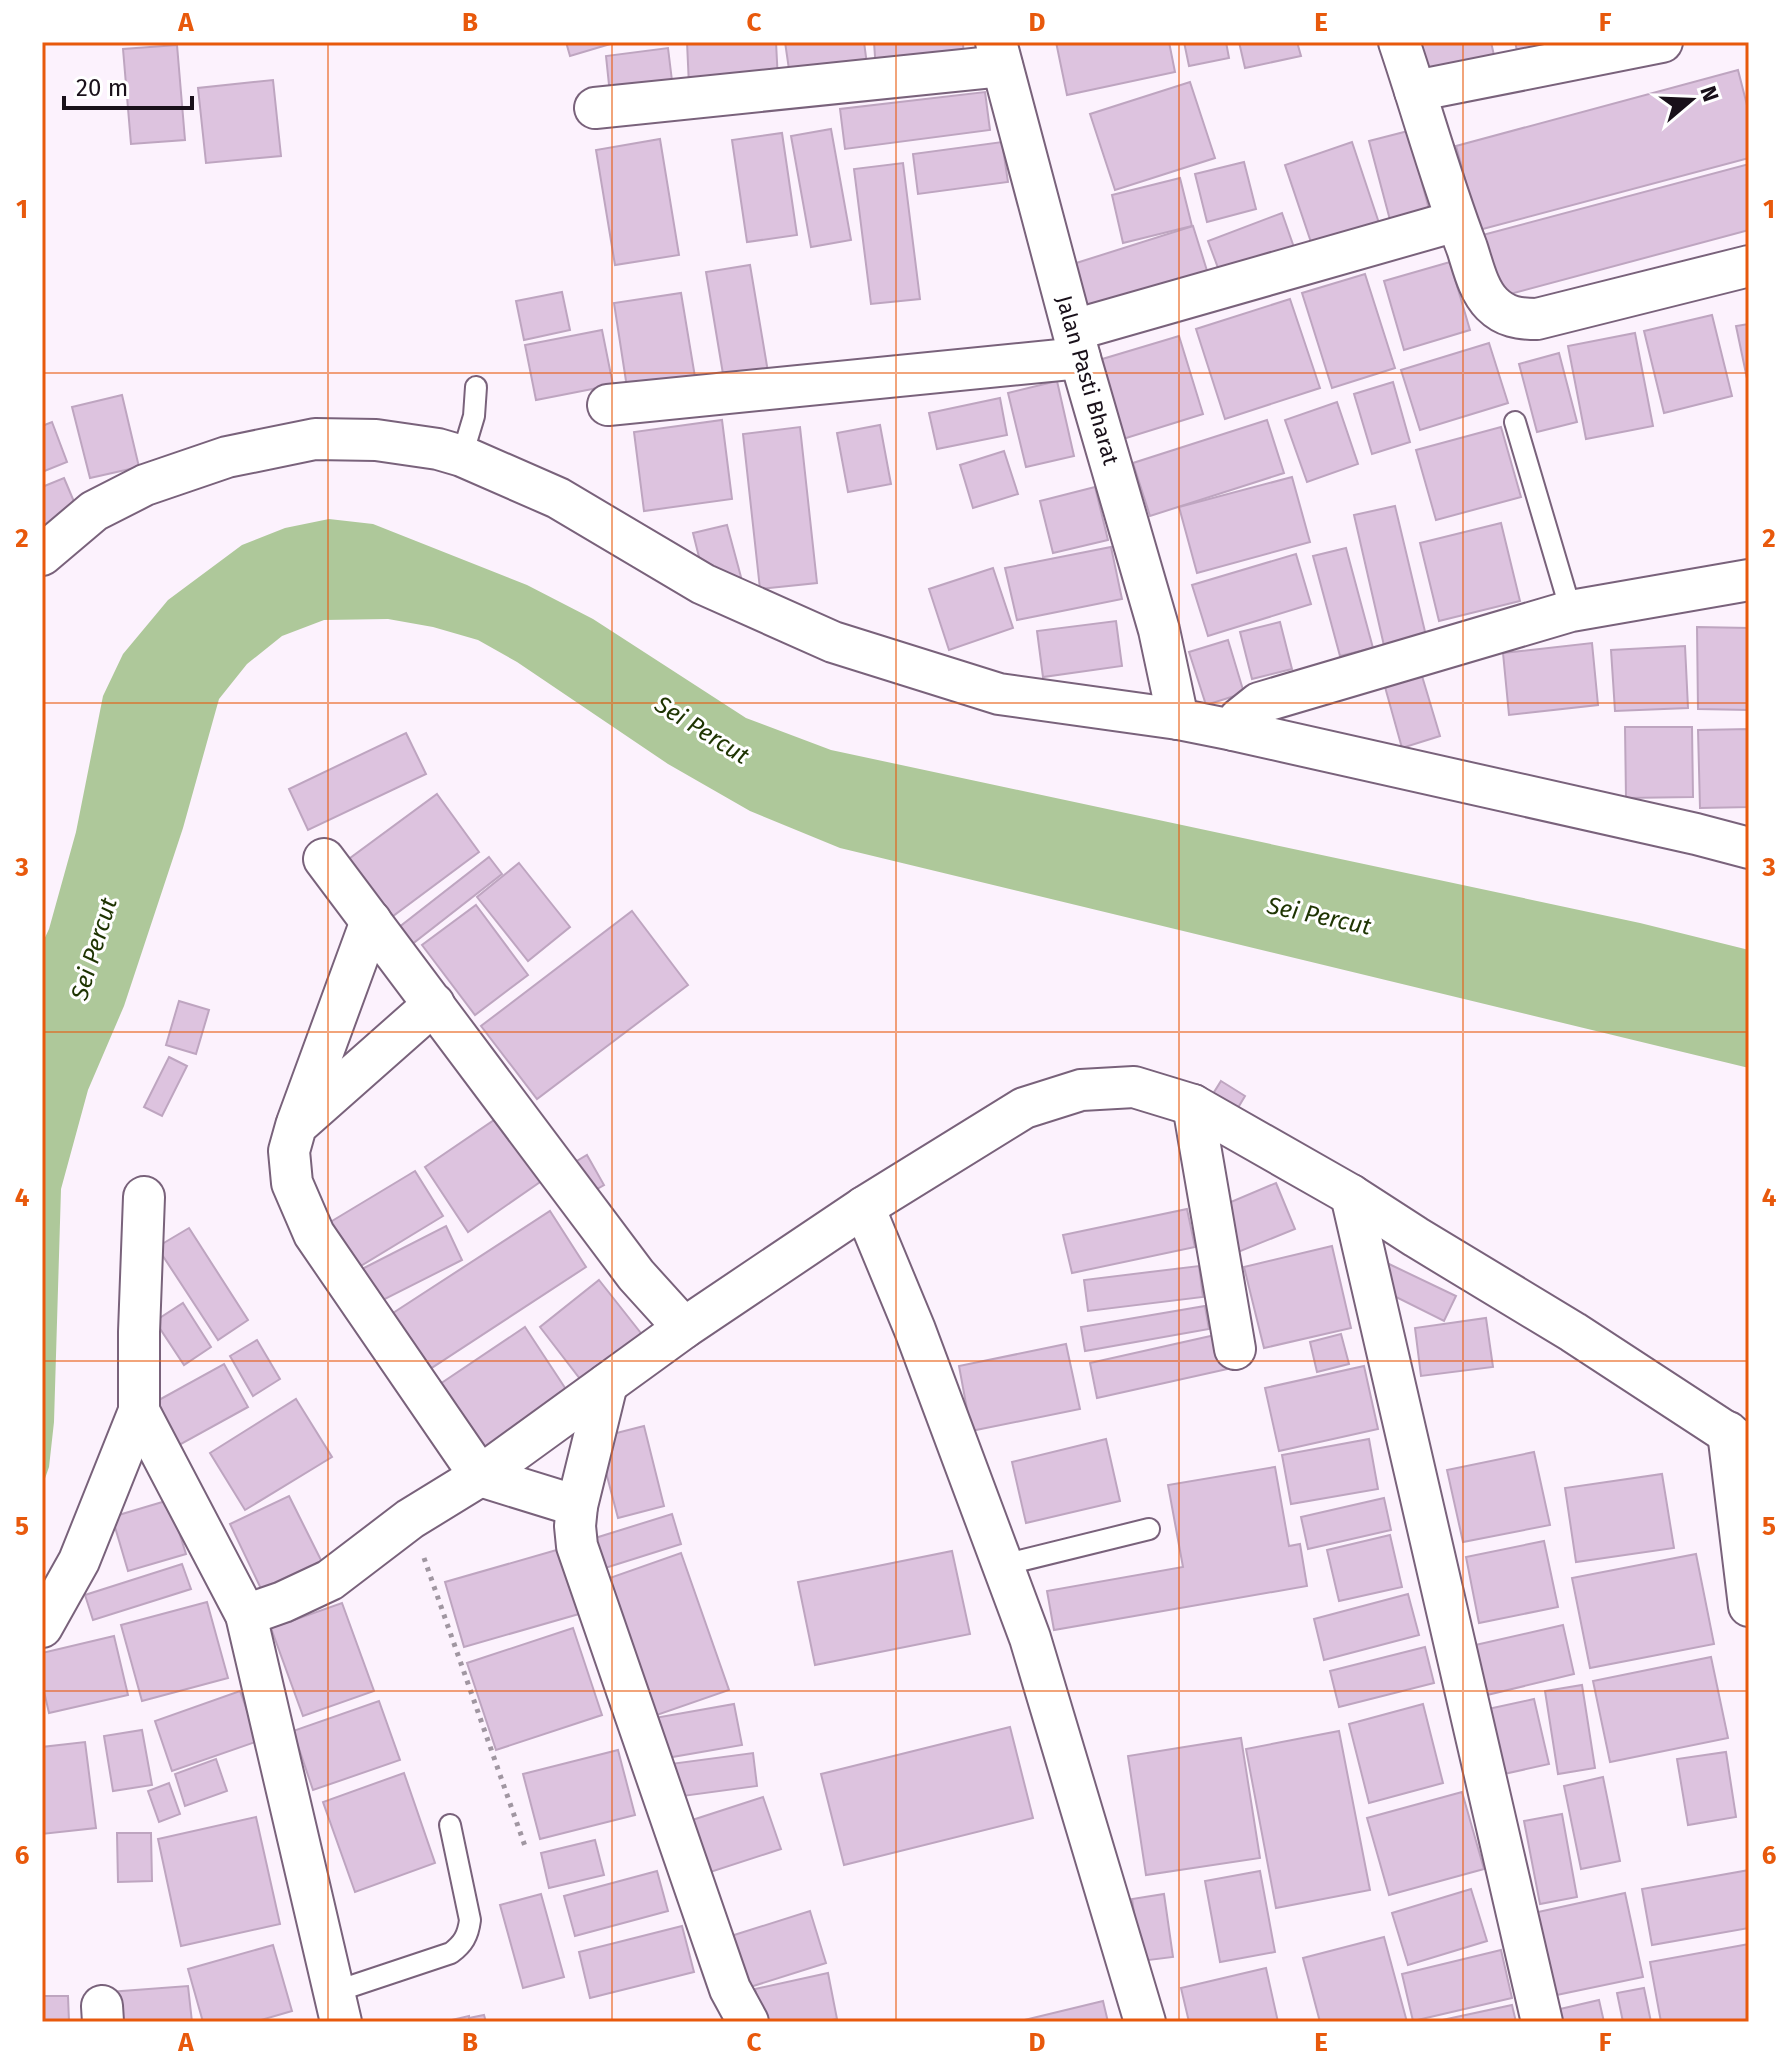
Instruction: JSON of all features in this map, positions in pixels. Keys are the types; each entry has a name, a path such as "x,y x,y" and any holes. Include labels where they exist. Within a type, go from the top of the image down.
{"street":[{"path":"1399,42 1456,221 1482,290 1490,303 1505,315 1537,319 1749,266"},
{"path":"1415,91 1662,42"},
{"path":"595,108 999,54"},
{"name":"Jalan Pasti Bharat","path":"999,54 1077,344 1159,630 1178,719"},
{"path":"608,405 1077,344 1456,221"},
{"path":"42,555 94,511 145,485 227,457 315,439 376,440 438,449 462,456 558,498 703,584 833,642 999,694 1178,719 1233,730 1749,848"},
{"path":"1233,730 1239,719 1259,703 1571,611 1749,580"},
{"path":"324,859 636,1275 684,1328"},
{"path":"371,921 296,1126 289,1151 292,1183 314,1234 480,1476 577,1506"},
{"path":"296,1126 434,1004"},
{"path":"246,1615 330,1580 410,1519 480,1476 684,1328 864,1207 1024,1108 1081,1090 1134,1087 1193,1105 1351,1195 1573,1332 1739,1440 1749,1606"},
{"path":"1193,1105 1235,1349"},
{"path":"1351,1195 1542,2022"},
{"path":"42,1627 79,1561 139,1411 144,1197"},
{"path":"864,1207 915,1330 1030,1638 1145,2022"},
{"path":"607,1384 577,1506 577,1546 730,1989 748,2022"},
{"path":"139,1411 246,1615 337,2007"}],"lane":[{"path":"462,456 474,416 476,387"},
{"path":"1515,422 1571,611"},
{"path":"1003,1565 1149,1529"},
{"path":"337,2007 462,1945 470,1920 450,1825"}],"path":[{"path":"410,1519 526,1849"}],"water":[{"name":"Sei Percut","path":"329,519 373,524 527,585 593,619 746,718 831,750 1640,923 1749,950 1749,1068 840,848 750,811 668,764 517,662 478,640 433,627 388,619 324,620 282,636 247,664 219,699 183,828 124,1006 88,1090 61,1189 54,1422 49,1467 42,1487 42,944 76,832 103,696 123,654 168,600 242,545 285,528"}],"building":[{"path":"566,42 617,42 570,56"},
{"path":"687,42 776,42 778,81 689,86"},
{"path":"785,42 864,42 868,72 791,83"},
{"path":"874,42 963,42 964,64 876,71"},
{"path":"1056,42 1169,42 1175,72 1067,95"},
{"path":"1184,42 1226,42 1229,58 1189,66"},
{"path":"1239,42 1297,42 1301,56 1245,68"},
{"path":"1421,42 1491,42 1495,60 1430,77"},
{"path":"1515,42 1566,42 1518,55"},
{"path":"177,45 185,140 131,144 123,49"},
{"path":"668,48 674,97 611,104 606,56"},
{"path":"1738,70 1749,113 1749,158 1479,230 1456,146"},
{"path":"273,80 281,156 206,163 198,88"},
{"path":"1190,82 1215,158 1115,190 1090,114"},
{"path":"985,92 990,130 845,149 840,109"},
{"path":"831,129 851,240 811,247 791,136"},
{"path":"1408,131 1433,224 1394,235 1369,141"},
{"path":"782,133 797,235 747,242 732,140"},
{"path":"660,139 679,255 615,265 596,150"},
{"path":"1002,142 1008,182 918,194 913,154"},
{"path":"1352,142 1382,232 1315,254 1285,165"},
{"path":"1244,162 1256,209 1207,222 1195,174"},
{"path":"903,163 920,299 871,304 854,169"},
{"path":"1749,164 1749,230 1495,298 1479,236"},
{"path":"1180,178 1192,226 1123,243 1112,195"},
{"path":"1282,213 1297,256 1224,284 1208,241"},
{"path":"1193,226 1209,277 1086,316 1070,265"},
{"path":"1450,262 1470,330 1404,350 1384,281"},
{"path":"750,265 769,378 725,386 706,272"},
{"path":"1365,274 1395,368 1332,388 1302,293"},
{"path":"562,292 570,330 524,340 516,301"},
{"path":"681,293 696,383 628,394 614,303"},
{"path":"1290,299 1320,388 1225,419 1196,329"},
{"path":"1712,315 1732,396 1664,413 1644,331"},
{"path":"1749,324 1749,388 1736,326"},
{"path":"602,330 613,385 536,400 525,345"},
{"path":"1635,333 1653,426 1586,439 1568,346"},
{"path":"1179,336 1203,414 1123,439 1099,360"},
{"path":"1489,343 1508,403 1420,430 1401,370"},
{"path":"1559,353 1577,422 1537,432 1519,364"},
{"path":"1057,381 1074,456 1026,467 1008,393"},
{"path":"1393,382 1410,442 1372,454 1354,394"},
{"path":"122,395 139,467 90,478 72,407"},
{"path":"1000,398 1007,435 937,449 929,413"},
{"path":"1337,402 1358,464 1307,482 1285,420"},
{"path":"722,420 732,499 644,511 634,432"},
{"path":"1267,420 1284,473 1150,516 1133,463"},
{"path":"52,422 67,462 42,472 42,426"},
{"path":"880,425 891,484 848,492 837,433"},
{"path":"800,427 817,583 760,589 743,434"},
{"path":"1501,427 1521,497 1436,520 1416,450"},
{"path":"1004,451 1018,494 973,508 960,465"},
{"path":"1292,477 1310,542 1197,573 1179,507"},
{"path":"64,478 78,511 42,526 42,487"},
{"path":"1095,487 1108,540 1053,553 1040,501"},
{"path":"1395,506 1427,640 1385,650 1354,515"},
{"path":"1501,523 1520,601 1439,621 1420,543"},
{"path":"727,525 741,577 706,585 693,533"},
{"path":"1111,547 1122,599 1017,620 1005,568"},
{"path":"1346,548 1373,648 1340,656 1313,556"},
{"path":"1296,554 1311,604 1208,636 1192,585"},
{"path":"993,568 1013,628 949,650 929,589"},
{"path":"1116,621 1122,666 1043,677 1037,631"},
{"path":"1280,622 1292,669 1252,679 1240,632"},
{"path":"1697,627 1749,628 1749,710 1698,709"},
{"path":"1228,640 1244,693 1206,705 1189,652"},
{"path":"1592,643 1598,705 1509,715 1503,653"},
{"path":"1685,646 1688,708 1615,711 1611,650"},
{"path":"1422,676 1440,736 1402,748 1385,687"},
{"path":"1625,727 1692,727 1693,797 1626,798"},
{"path":"1749,729 1749,807 1700,808 1698,730"},
{"path":"406,733 426,774 308,830 289,789"},
{"path":"437,794 479,852 385,922 342,864"},
{"path":"489,857 502,874 402,952 389,935"},
{"path":"519,863 570,927 528,961 477,897"},
{"path":"476,905 528,975 475,1015 422,945"},
{"path":"632,911 688,985 537,1099 481,1026"},
{"path":"179,1001 209,1010 196,1054 166,1045"},
{"path":"169,1057 187,1066 162,1116 144,1107"},
{"path":"1221,1081 1245,1096 1230,1121 1206,1105"},
{"path":"500,1116 543,1180 468,1232 425,1167"},
{"path":"587,1155 604,1185 588,1194 570,1165"},
{"path":"415,1171 443,1216 354,1270 327,1224"},
{"path":"1276,1183 1295,1229 1238,1252 1219,1207"},
{"path":"1187,1209 1195,1247 1072,1273 1063,1235"},
{"path":"550,1211 586,1267 430,1369 393,1313"},
{"path":"446,1226 462,1260 377,1303 360,1270"},
{"path":"189,1228 248,1320 218,1340 157,1247"},
{"path":"1332,1246 1351,1328 1264,1348 1244,1267"},
{"path":"1389,1264 1456,1296 1444,1321 1378,1288"},
{"path":"1199,1266 1203,1297 1088,1311 1084,1280"},
{"path":"599,1280 644,1337 584,1384 540,1327"},
{"path":"183,1303 211,1347 184,1365 155,1321"},
{"path":"1205,1306 1209,1329 1085,1351 1081,1327"},
{"path":"1486,1318 1493,1367 1421,1376 1415,1328"},
{"path":"525,1327 571,1397 483,1457 437,1386"},
{"path":"1224,1333 1232,1368 1097,1398 1090,1363"},
{"path":"1341,1334 1349,1364 1317,1372 1310,1342"},
{"path":"257,1340 280,1379 253,1396 230,1356"},
{"path":"1066,1344 1080,1409 971,1431 959,1366"},
{"path":"224,1364 248,1407 172,1449 148,1406"},
{"path":"1364,1366 1378,1429 1279,1451 1265,1388"},
{"path":"296,1399 332,1457 245,1510 210,1453"},
{"path":"644,1426 664,1506 618,1518 597,1438"},
{"path":"1106,1439 1120,1501 1026,1523 1012,1462"},
{"path":"1369,1439 1378,1489 1291,1504 1282,1455"},
{"path":"1534,1452 1550,1525 1463,1542 1447,1470"},
{"path":"1275,1467 1289,1546 1300,1544 1307,1586 1054,1630 1047,1591 1183,1567 1168,1485"},
{"path":"1662,1474 1674,1548 1576,1562 1565,1488"},
{"path":"289,1496 324,1566 264,1595 230,1524"},
{"path":"1384,1498 1391,1530 1308,1549 1301,1517"},
{"path":"169,1500 186,1554 128,1571 112,1517"},
{"path":"672,1514 681,1544 602,1569 592,1539"},
{"path":"1390,1535 1402,1587 1339,1601 1327,1550"},
{"path":"1544,1541 1558,1607 1479,1623 1466,1557"},
{"path":"560,1549 579,1614 464,1647 445,1582"},
{"path":"952,1551 970,1634 815,1665 798,1582"},
{"path":"681,1553 729,1690 651,1717 604,1580"},
{"path":"1696,1554 1714,1644 1590,1668 1572,1578"},
{"path":"182,1564 191,1589 93,1620 85,1595"},
{"path":"1408,1594 1419,1635 1324,1660 1314,1619"},
{"path":"207,1602 228,1678 142,1701 121,1625"},
{"path":"342,1603 374,1691 303,1716 271,1628"},
{"path":"1563,1625 1574,1674 1483,1696 1471,1646"},
{"path":"573,1628 602,1715 496,1750 467,1663"},
{"path":"114,1636 128,1695 49,1713 42,1683 42,1653"},
{"path":"1425,1647 1434,1683 1339,1707 1330,1671"},
{"path":"1711,1657 1728,1738 1610,1762 1593,1681"},
{"path":"1582,1685 1595,1768 1558,1774 1545,1691"},
{"path":"240,1691 258,1741 172,1771 155,1721"},
{"path":"1534,1699 1549,1764 1504,1774 1488,1709"},
{"path":"379,1701 400,1760 313,1790 293,1731"},
{"path":"734,1704 742,1745 655,1760 649,1719"},
{"path":"1423,1704 1443,1783 1369,1803 1349,1724"},
{"path":"1010,1727 1033,1818 844,1865 821,1774"},
{"path":"142,1730 152,1785 113,1791 104,1736"},
{"path":"1339,1731 1370,1890 1276,1908 1246,1749"},
{"path":"1241,1738 1260,1858 1146,1875 1128,1756"},
{"path":"85,1742 96,1828 42,1834 42,1747"},
{"path":"618,1750 635,1815 540,1839 523,1774"},
{"path":"1726,1752 1736,1817 1688,1825 1677,1759"},
{"path":"753,1753 757,1786 668,1798 663,1765"},
{"path":"216,1759 227,1791 185,1806 175,1774"},
{"path":"404,1773 435,1863 355,1892 323,1802"},
{"path":"1603,1777 1620,1861 1581,1869 1564,1786"},
{"path":"169,1783 180,1814 159,1822 148,1791"},
{"path":"1462,1792 1484,1869 1389,1895 1367,1818"},
{"path":"763,1797 781,1849 698,1876 680,1824"},
{"path":"1562,1814 1577,1897 1540,1904 1524,1821"},
{"path":"256,1817 280,1924 181,1946 158,1839"},
{"path":"117,1833 151,1833 152,1881 118,1882"},
{"path":"595,1840 604,1875 549,1888 541,1853"},
{"path":"1749,1870 1749,1928 1652,1945 1642,1889"},
{"path":"657,1871 668,1911 575,1936 564,1896"},
{"path":"1260,1871 1275,1952 1220,1962 1205,1881"},
{"path":"1471,1889 1487,1941 1408,1965 1392,1913"},
{"path":"1625,1893 1643,1977 1547,1997 1529,1914"},
{"path":"541,1894 564,1977 523,1988 500,1905"},
{"path":"1164,1894 1173,1957 1141,1961 1132,1899"},
{"path":"810,1911 826,1963 747,1988 731,1936"},
{"path":"682,1926 694,1972 590,1998 579,1952"},
{"path":"1384,1937 1407,2022 1320,2022 1303,1958"},
{"path":"1749,1944 1749,2022 1661,2022 1650,1962"},
{"path":"273,1945 292,2011 254,2022 203,2022 188,1969"},
{"path":"1501,1950 1512,1998 1413,2021 1402,1974"},
{"path":"1266,1968 1278,2022 1189,2022 1181,1988"},
{"path":"828,1973 837,2019 763,2022 755,1989"},
{"path":"188,1986 192,2022 111,2022 109,1992"},
{"path":"1644,1988 1651,2022 1623,2022 1617,1993"},
{"path":"42,1996 68,1996 69,2022 42,2022"},
{"path":"1599,2000 1604,2022 1563,2022 1560,2009"},
{"path":"1103,2001 1108,2022 1016,2022"},
{"path":"1512,2005 1516,2022 1433,2022"},
{"path":"484,2015 486,2022 443,2022 469,2016"}]}
